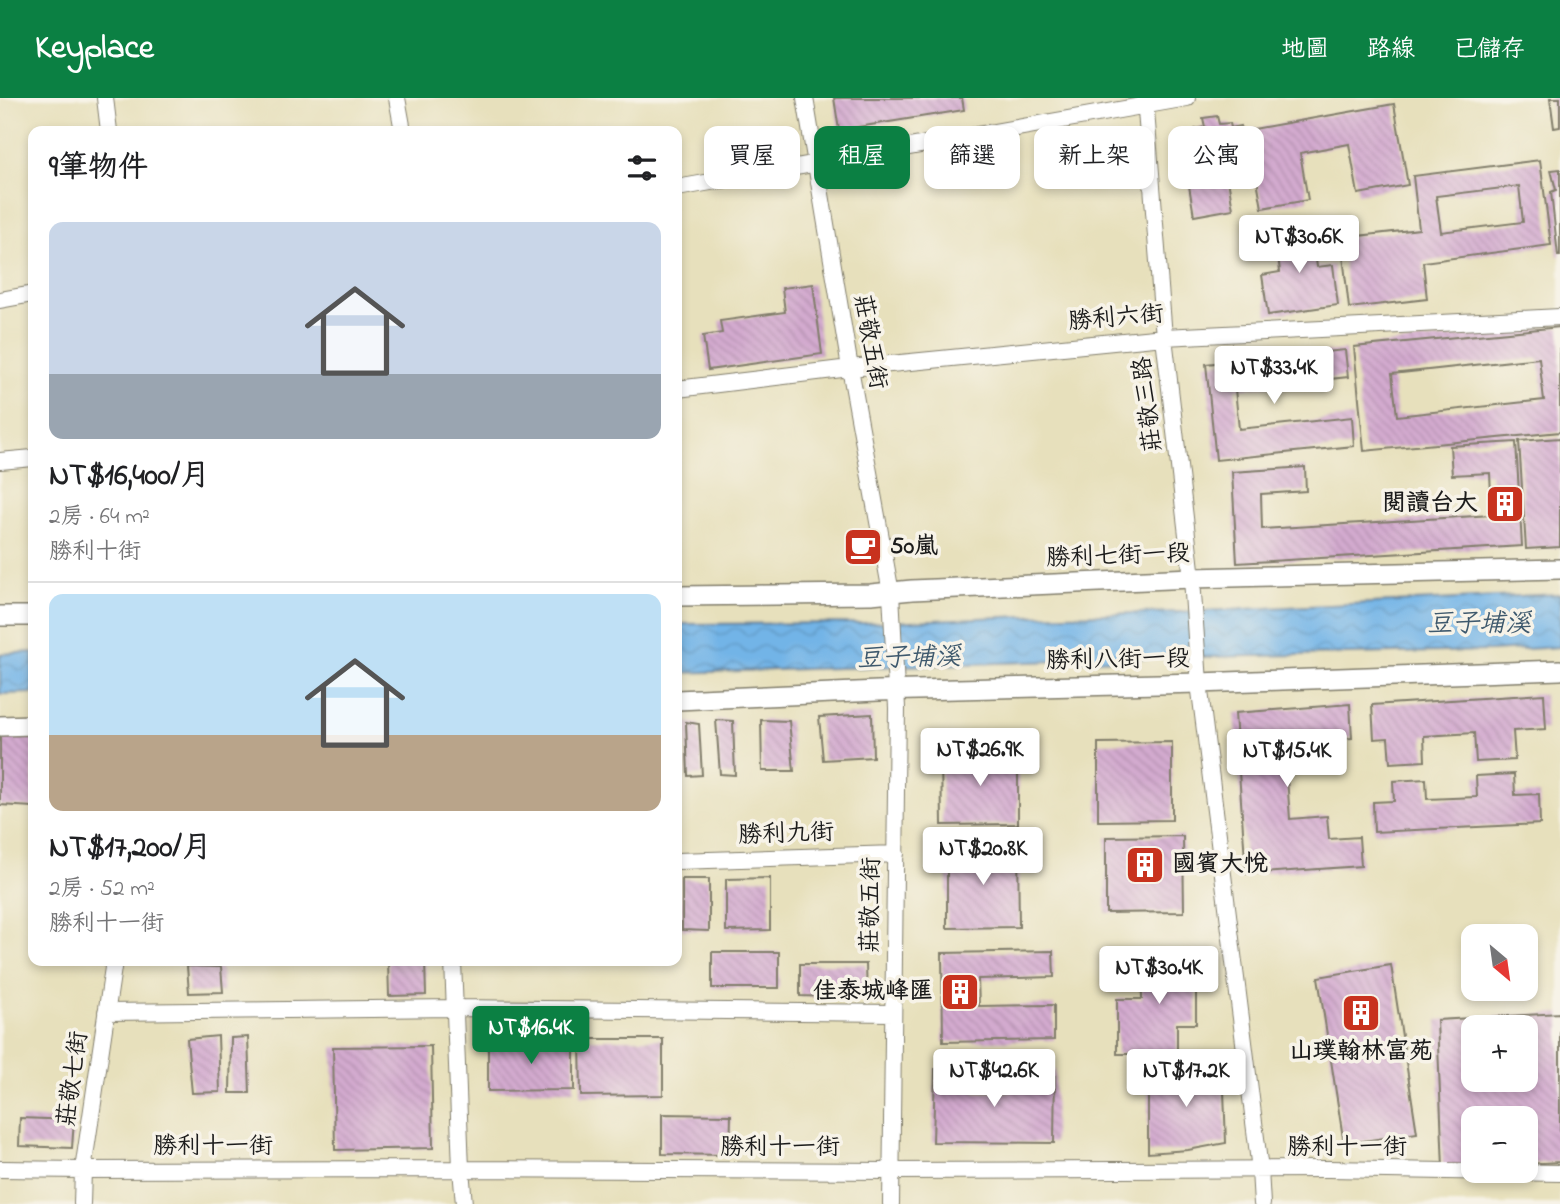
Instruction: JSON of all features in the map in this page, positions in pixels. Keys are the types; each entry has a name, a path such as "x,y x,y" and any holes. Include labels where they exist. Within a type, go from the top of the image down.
{"street":[{"path":"105,98 108,126"},
{"path":"397,98 402,126"},
{"name":"莊敬五街","path":"805,98 814,151"},
{"path":"910,145 1145,101 1187,98"},
{"name":"莊敬三路","path":"1145,101 1164,337 1192,578 1199,683"},
{"path":"682,187 814,163"},
{"name":"莊敬五街","path":"820,189 849,368 891,593 897,691 891,1204"},
{"path":"0,299 28,295"},
{"name":"勝利六街","path":"682,387 1164,337 1560,317"},
{"path":"0,461 28,458"},
{"name":"勝利七街一段","path":"682,596 891,593 1192,578 1560,569"},
{"path":"0,617 28,615"},
{"name":"勝利八街一段","path":"682,701 897,691 1560,670"},
{"path":"1199,683 1262,1204"},
{"path":"0,726 28,725"},
{"name":"勝利九街","path":"682,861 896,854"},
{"name":"莊敬七街","path":"82,1204 83,1170 113,966"},
{"path":"453,966 464,1204"},
{"path":"106,1012 454,1009 893,1013"},
{"name":"勝利十一街","path":"0,1169 1328,1169 1560,1173"}],"water":[{"name":"豆子埔溪","path":"1560,594 1560,647 682,673 682,624 864,623 1182,612"},
{"path":"28,652 28,693 0,694 0,654"}],"building":[{"path":"834,98 962,98 964,110 864,126 838,126"},
{"path":"1550,98 1560,98 1560,127 1554,128"},
{"path":"1394,104 1408,185 1358,194 1349,144 1300,153 1308,200 1262,208 1259,189 1264,189 1264,127"},
{"path":"1217,116 1219,124 1230,123 1231,126 1205,126 1203,118"},
{"path":"1540,160 1551,245 1423,262 1427,299 1349,308 1341,238 1419,229 1413,176","holes":["1519,186 1523,222 1441,232 1436,196"]},
{"path":"1560,169 1558,256 1551,192 1556,190 1551,170"},
{"path":"1190,189 1230,189 1233,209 1194,216"},
{"path":"1311,225 1317,267 1333,265 1338,305 1268,315 1262,275 1280,272 1275,230"},
{"path":"813,284 822,354 708,370 703,336 722,333 720,321 785,312 782,288"},
{"path":"1560,327 1560,432 1364,451 1354,347","holes":["1539,358 1544,400 1397,416 1392,374"]},
{"path":"1345,350 1348,377 1235,389 1239,429 1352,417 1354,446 1216,460 1206,364"},
{"path":"1560,438 1560,547 1526,549 1519,441"},
{"name":"閱讀台大","path":"1516,442 1522,546 1237,563 1232,472 1305,467 1306,491 1261,494 1262,529 1492,515 1490,473 1452,475 1450,446"},
{"path":"1544,694 1546,729 1513,731 1515,760 1476,762 1474,733 1424,736 1425,761 1390,763 1388,738 1374,739 1372,705"},
{"path":"1350,704 1352,738 1322,740 1323,761 1286,764 1290,819 1327,816 1329,839 1359,837 1361,866 1246,874 1235,713"},
{"path":"872,714 873,757 823,760 819,717"},
{"path":"716,720 733,721 735,775 720,774"},
{"path":"761,720 789,721 794,771 762,771"},
{"path":"686,722 699,724 702,775 688,776"},
{"path":"0,733 28,735 28,807 0,805"},
{"name":"國賓大悅","path":"1172,742 1172,820 1098,821 1098,743"},
{"path":"1018,752 1018,824 942,825 941,753"},
{"path":"1514,774 1515,795 1539,794 1540,824 1374,832 1373,802 1394,801 1393,781 1426,779 1427,799 1477,797 1476,776"},
{"name":"國賓大悅","path":"1183,836 1184,912 1106,913 1106,837"},
{"path":"1018,846 1019,927 947,928 947,847"},
{"path":"770,878 770,930 726,931 726,879"},
{"path":"682,879 709,879 709,931 682,930"},
{"name":"佳泰城峰匯","path":"1053,951 1054,977 978,979 979,1006 1054,1005 1054,1040 943,1042 942,953"},
{"path":"712,952 779,952 779,988 712,988"},
{"path":"1196,954 1196,1024 1177,1024 1177,1054 1117,1054 1117,999 1142,999 1141,955"},
{"path":"800,964 866,964 867,998 800,996"},
{"path":"1391,965 1417,1133 1344,1144 1318,977"},
{"path":"187,966 221,967 223,992 189,993"},
{"path":"388,966 425,966 426,995 389,996"},
{"path":"1560,1013 1560,1162 1538,1163 1538,1106 1461,1106 1461,1167 1443,1168 1437,1020 1461,1019 1461,1092 1538,1092 1538,1015 1525,1015"},
{"path":"218,1036 220,1092 192,1093 187,1039"},
{"path":"248,1037 250,1093 230,1093 231,1038"},
{"path":"580,1039 663,1039 663,1095 581,1096"},
{"path":"574,1042 574,1090 488,1091 488,1043"},
{"path":"431,1046 433,1148 335,1150 333,1047"},
{"path":"1223,1065 1226,1143 1188,1150 1148,1153 1146,1073"},
{"path":"935,1069 975,1069 975,1092 1011,1092 1011,1070 1055,1070 1054,1143 933,1142"},
{"path":"662,1114 731,1115 730,1155 662,1154"},
{"path":"20,1118 74,1120 72,1148 19,1146"}],"place":[{"name":"閱讀台大","path":"1505,504"},
{"name":"50嵐","path":"863,547"},
{"name":"國賓大悅","path":"1145,865"},
{"name":"佳泰城峰匯","path":"960,992"},
{"name":"山璞翰林富苑","path":"1361,1013"}]}
